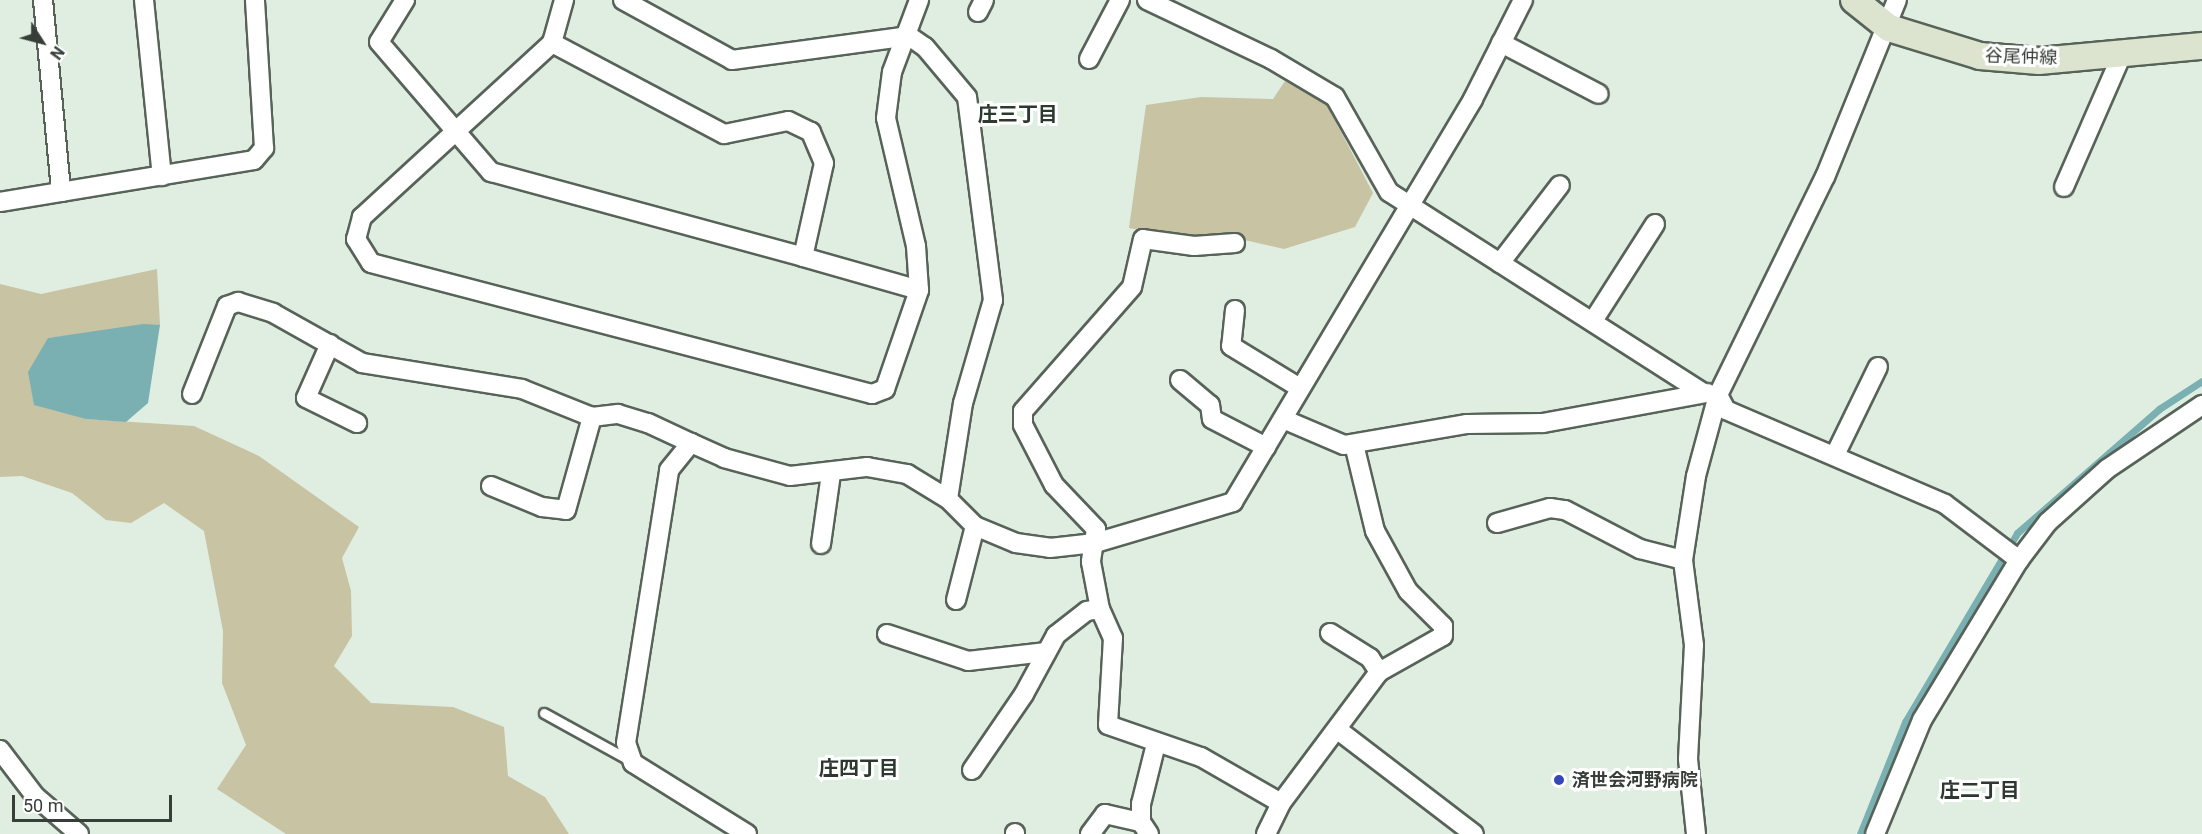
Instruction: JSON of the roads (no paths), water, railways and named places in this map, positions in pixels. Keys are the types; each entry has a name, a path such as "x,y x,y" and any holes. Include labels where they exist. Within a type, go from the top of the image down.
{"main road":[{"name":"谷尾仲線","path":"1860,5 1893,12 1980,56 2039,61 2202,46"}],"street":[{"path":"43,0 61,192"},
{"path":"144,0 162,176"},
{"path":"0,202 254,160 264,148 255,0"},
{"path":"405,0 380,42 454,133 492,172 918,290"},
{"path":"564,0 552,43 362,217 356,239 370,263 872,394 885,389 918,290 916,246 886,118 892,72 909,36 919,0"},
{"path":"623,0 732,60 909,36 925,47 966,97 987,224 993,300 963,403 948,499"},
{"path":"1089,59 1120,0"},
{"path":"1147,0 1271,59 1335,97 1389,192 1710,394 1726,410 1945,504 2019,560"},
{"path":"192,394 227,306 238,302 273,313 362,363 394,372 439,371 522,389 592,417 618,414 691,442 724,458 790,476 831,474 867,467 907,474 948,499 975,526 1038,546 1095,543 1233,502 1407,205 1473,99 1523,0"},
{"path":"1696,834 1688,759 1694,645 1683,560 1710,394 1826,177 1893,12"},
{"path":"552,43 724,134 788,121 811,132 824,163 803,257"},
{"path":"1501,43 1599,94"},
{"path":"2064,187 2122,54"},
{"path":"1500,263 1560,185"},
{"path":"1593,321 1655,224"},
{"path":"1236,243 1194,246 1143,239 1132,287 1023,411 1023,425 1054,485 1096,530 1091,562 1100,609 1108,616 1113,638 1108,725 1156,744 1202,757 1281,803"},
{"path":"1235,310 1231,346 1300,388"},
{"path":"330,344 306,398 357,423"},
{"path":"1835,455 1878,367"},
{"path":"1180,380 1210,405 1212,419 1266,447"},
{"path":"1282,419 1354,444 1467,424 1543,423 1710,394"},
{"path":"1875,834 1922,720 2019,560 2048,522 2107,469 2202,405"},
{"path":"491,486 542,507 566,510 592,417"},
{"path":"691,442 669,470 626,743 633,762 747,834"},
{"path":"1266,834 1281,803 1338,730 1379,672 1443,636 1443,626 1408,591 1375,531 1354,444"},
{"path":"821,544 831,474"},
{"path":"1497,523 1550,508 1565,510 1640,549 1683,560"},
{"path":"956,600 975,526"},
{"path":"972,770 1046,652 1071,621 1100,609"},
{"path":"1330,633 1370,658 1379,672"},
{"path":"887,634 968,661 1046,652"},
{"path":"1338,730 1474,834"},
{"path":"1090,834 1105,814 1145,828 1143,779 1156,744"},
{"path":"0,750 35,796 80,834"}],"lane":[{"path":"544,713 633,762"}],"water":[{"path":"143,324 160,325 148,403 126,422 86,419 34,405 28,372 48,338"}],"waterway":[{"path":"1860,834 1905,722 2017,533 2159,409 2202,381"}],"place":[{"name":"済世会河野病院","path":"1559,780"}],"district":[{"name":"庄三丁目","path":"1018,114"},
{"name":"庄四丁目","path":"859,768"},
{"name":"庄二丁目","path":"1980,790"}]}
